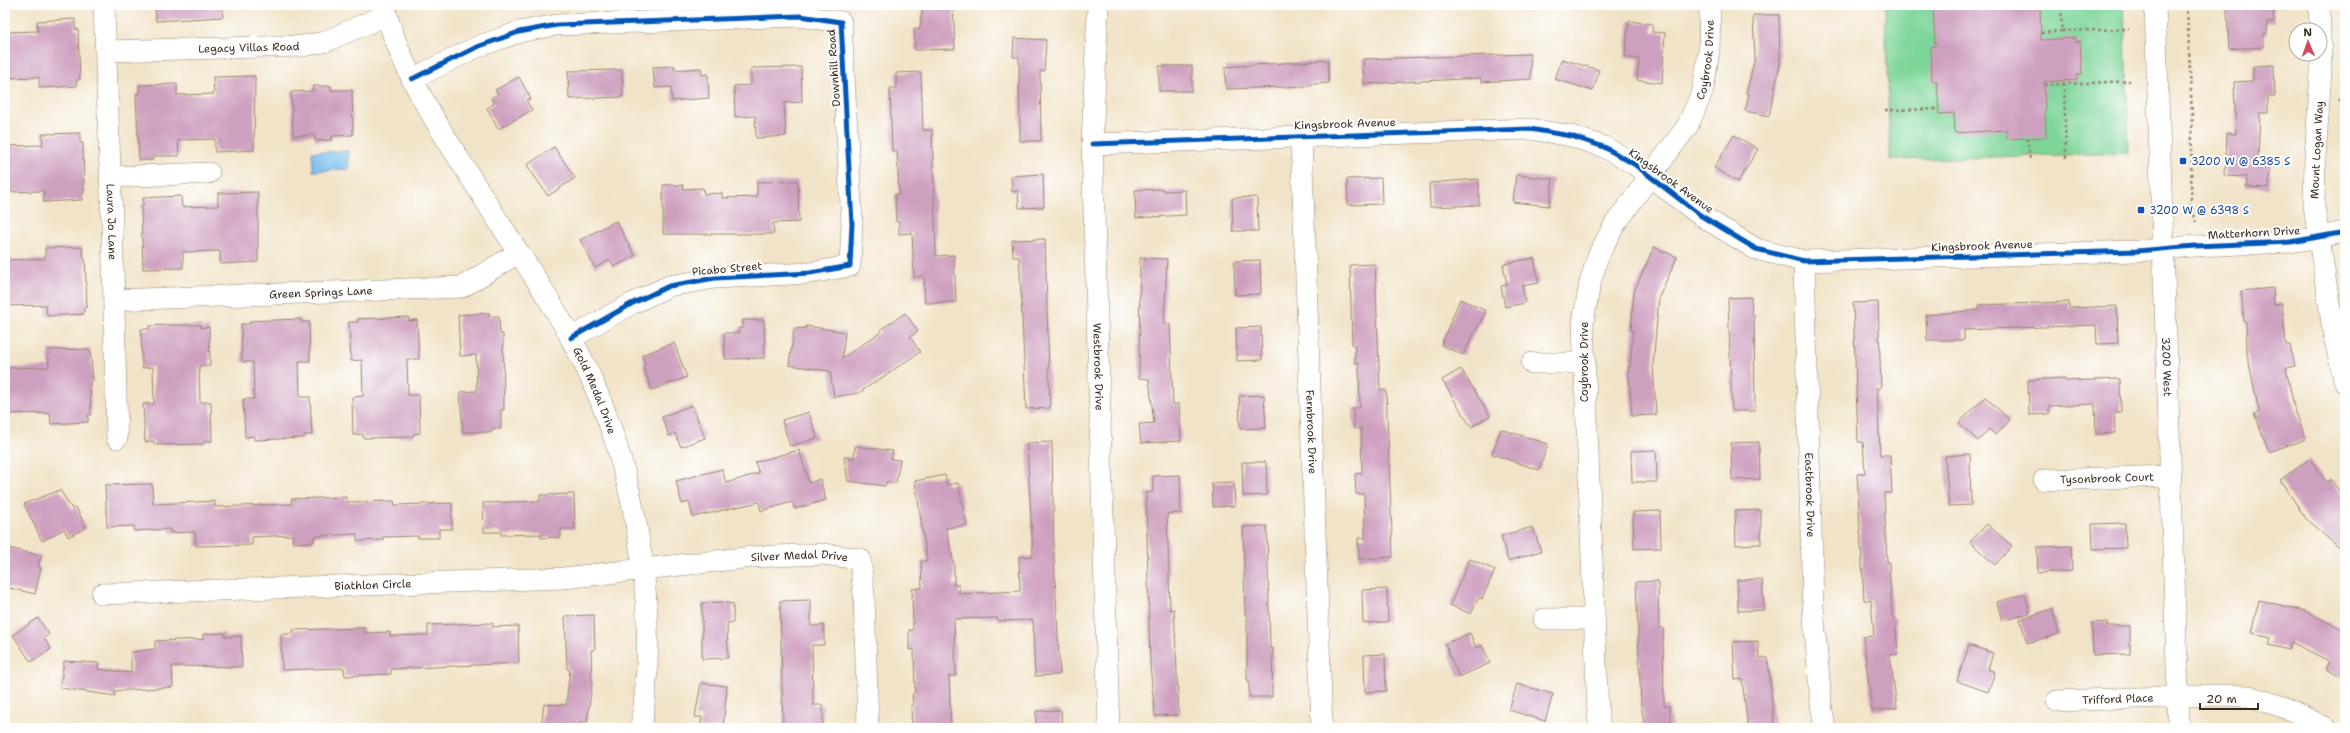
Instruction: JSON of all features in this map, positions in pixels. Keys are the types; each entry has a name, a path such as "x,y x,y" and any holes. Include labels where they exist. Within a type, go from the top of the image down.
{"street":[{"name":"Laura Jo Lane","path":"104,5 111,177 117,438"},
{"name":"Westbrook Drive","path":"1098,5 1092,144 1109,728"},
{"name":"Coybrook Drive","path":"1600,728 1593,619 1583,363 1583,322 1590,283 1598,256 1615,224 1688,125 1703,90 1709,51 1710,5"},
{"name":"3200 West","path":"2155,5 2179,728"},
{"path":"2319,5 2320,22"},
{"name":"Legacy Villas Road","path":"106,51 302,46 324,42 385,10"},
{"name":"Gold Medal Drive","path":"385,10 395,44 412,79 436,122 572,338 613,432 629,491 643,570 648,642 645,702 641,728"},
{"name":"Downhill Road","path":"412,79 477,47 519,32 557,25 800,16 841,22 845,62 852,224 850,266"},
{"name":"Mount Logan Way","path":"2321,62 2314,186 2318,238 2334,336 2345,383"},
{"name":"Kingsbrook Avenue","path":"1092,144 1530,129 1571,136 1604,147 1634,164 1700,216 1756,249 1804,262 2134,251 2163,248"},
{"name":"Fernbrook Drive","path":"1301,136 1322,728"},
{"path":"111,177 209,172"},
{"name":"Matterhorn Drive","path":"2163,248 2318,238 2345,232"},
{"name":"Green Springs Lane","path":"114,300 462,287 518,253"},
{"name":"Eastbrook Drive","path":"1804,262 1813,606 1821,704 1825,728"},
{"name":"Picabo Street","path":"572,338 631,304 669,286 715,278 810,274 850,266"},
{"path":"1532,363 1583,363"},
{"name":"Tysonbrook Court","path":"2044,480 2170,476"},
{"name":"Silver Medal Drive","path":"643,570 752,557 823,554 860,559 864,594 868,728"},
{"name":"Biathlon Circle","path":"102,594 564,578 643,570"},
{"path":"1544,619 1593,619"},
{"name":"Trifford Place","path":"2057,701 2178,696 2248,696 2283,706 2326,728"}],"path":[{"path":"2061,5 2062,31"},
{"path":"2187,5 2192,115 2191,204 2196,222"},
{"path":"2041,33 2129,29"},
{"path":"2044,85 2130,81"},
{"path":"2064,83 2066,158"},
{"path":"1885,110 1939,109"},
{"path":"2028,138 2030,159"}],"green space":[{"path":"1885,5 2124,5 2129,153 1890,160"}],"water":[{"path":"348,151 349,169 313,171 312,152"}],"building":[{"path":"155,5 222,5 223,17 156,21"},
{"path":"923,5 953,5 955,49 915,50 914,29 920,29"},
{"path":"1933,5 2040,5 2041,40 2076,38 2076,42 2080,41 2082,74 2077,75 2077,80 2044,82 2046,137 2007,139 2007,130 1955,133 1954,113 1939,114 1937,81 1932,81 1931,47 1935,46"},
{"path":"2249,5 2273,5 2274,22 2267,23 2267,34 2264,34 2264,47 2229,49 2227,8 2249,8"},
{"path":"1753,15 1779,15 1780,65 1769,116 1745,111 1749,94 1746,94 1755,58"},
{"path":"75,19 75,29 78,29 80,80 76,80 77,86 39,88 39,77 5,78 5,32 38,31 37,21"},
{"path":"1629,21 1653,24 1652,32 1665,33 1662,83 1637,80 1639,59 1625,57"},
{"path":"1014,38 1046,40 1044,71 1040,71 1041,141 1020,141 1019,57 1013,57"},
{"path":"1530,54 1531,79 1481,82 1481,78 1364,84 1363,59"},
{"path":"1562,59 1599,70 1593,91 1555,79"},
{"path":"1328,60 1329,83 1311,84 1311,86 1226,89 1225,67"},
{"path":"2274,65 2275,96 2268,96 2268,113 2260,113 2258,158 2270,159 2269,188 2246,187 2247,177 2225,176 2227,133 2236,134 2234,82 2253,81 2253,66"},
{"path":"674,66 675,70 701,68 702,75 708,74 709,98 672,101 671,87 655,88 653,67"},
{"path":"1159,66 1192,66 1192,91 1159,91"},
{"path":"801,67 802,102 784,103 786,136 756,138 755,116 735,117 734,86 751,85 751,68"},
{"path":"622,70 623,97 569,99 568,71"},
{"path":"921,72 923,130 932,130 936,256 954,255 956,302 925,303 924,276 914,277 912,233 899,234 899,222 896,222 895,194 899,194 897,151 892,151 890,88 896,88 896,73"},
{"path":"255,76 254,150 215,152 215,139 178,140 179,156 153,156 153,160 139,160 136,94 139,94 139,85 177,84 177,95 214,94 213,77"},
{"path":"519,77 531,99 526,100 532,110 498,129 487,108 494,104 491,98 498,94 495,90"},
{"path":"313,86 331,86 331,90 352,90 353,135 332,136 332,140 315,141 315,135 293,136 291,92 313,91"},
{"path":"80,133 80,143 83,143 84,193 82,194 82,200 44,202 44,191 5,192 5,146 43,145 42,134"},
{"path":"1734,135 1758,149 1738,182 1714,168"},
{"path":"554,147 575,178 548,196 527,165"},
{"path":"1043,174 1044,207 1019,208 1018,191 1012,192 1011,176"},
{"path":"1516,175 1553,179 1549,206 1513,202"},
{"path":"1381,178 1382,204 1348,205 1347,179"},
{"path":"1479,179 1479,205 1430,207 1429,183"},
{"path":"798,181 799,222 773,223 774,234 663,234 663,185 683,185 683,189 703,188 704,194 722,193 722,198 757,197 757,182"},
{"path":"1162,189 1165,191 1185,190 1186,215 1136,218 1135,190"},
{"path":"258,192 258,262 220,264 220,251 183,252 183,268 143,269 141,206 143,206 143,198 181,196 182,207 218,206 218,193"},
{"path":"1257,197 1258,231 1233,231 1232,198"},
{"path":"616,221 635,256 614,267 610,260 595,268 580,240"},
{"path":"1045,239 1050,408 1026,409 1019,257 1013,257 1012,240"},
{"path":"82,247 83,257 85,257 87,307 84,308 84,314 47,316 46,305 5,306 5,260 45,259 45,248"},
{"path":"1654,247 1677,257 1659,297 1653,365 1656,415 1632,416 1628,367 1630,367 1633,330 1631,330 1634,292"},
{"path":"1140,258 1167,259 1164,324 1170,323 1173,404 1179,404 1181,441 1141,443 1139,424 1154,423 1149,379 1139,378"},
{"path":"1534,258 1539,283 1522,286 1525,303 1505,307 1501,286 1507,285 1503,264"},
{"path":"1260,260 1261,294 1235,295 1234,261"},
{"path":"1375,264 1380,390 1386,390 1393,557 1359,559 1358,538 1365,538 1364,494 1356,494 1355,474 1362,473 1361,428 1354,429 1353,408 1360,408 1359,363 1355,363 1355,345 1352,345 1350,265"},
{"path":"2273,288 2274,304 2282,303 2286,345 2290,345 2295,366 2286,368 2294,407 2306,439 2269,452 2254,414 2259,412 2247,353 2246,321 2244,321 2241,291"},
{"path":"1751,297 1752,315 1754,314 1755,411 1732,411 1728,298"},
{"path":"1460,299 1486,311 1463,355 1441,345"},
{"path":"1878,302 1881,388 1877,388 1880,455 1890,455 1892,493 1884,493 1887,562 1889,562 1892,617 1895,617 1898,654 1890,655 1897,708 1872,711 1863,637 1874,636 1871,600 1864,600 1857,474 1865,473 1863,442 1858,442 1853,303"},
{"path":"2069,302 2069,308 2117,306 2118,343 2097,344 2096,325 1964,330 1964,340 1927,340 1926,315 1979,310 1979,305"},
{"path":"489,313 489,316 499,316 500,334 503,334 504,410 501,410 501,429 492,428 492,432 463,432 460,392 477,391 476,355 460,356 458,315"},
{"path":"905,313 918,331 910,337 920,352 859,393 834,397 830,371 789,365 794,329 806,328 806,326 845,332 842,358 881,332 880,330"},
{"path":"409,317 409,321 417,320 419,359 407,359 408,395 419,395 420,433 413,434 413,437 363,438 363,434 353,435 352,397 363,396 362,360 351,361 349,322 358,322 358,319"},
{"path":"301,319 301,322 309,322 310,361 299,361 300,397 310,397 312,435 304,435 304,438 254,440 254,436 245,437 243,399 254,399 253,362 242,362 241,324 250,324 250,321"},
{"path":"743,320 764,320 765,358 725,359 724,333 739,333 738,328 743,328"},
{"path":"201,325 201,328 209,327 210,366 199,366 200,402 211,402 212,441 204,441 204,444 154,445 154,441 145,442 143,404 154,404 153,367 142,368 141,329 149,329 149,326"},
{"path":"1261,327 1262,360 1237,361 1236,328"},
{"path":"674,343 687,377 652,390 643,366 645,365 642,355"},
{"path":"90,349 93,381 90,381 91,415 88,415 88,422 51,424 50,413 5,414 5,368 49,367 48,350"},
{"path":"1461,369 1490,416 1471,427 1442,380"},
{"path":"2065,378 2065,381 2120,379 2121,412 2114,412 2115,433 2096,434 2095,404 2049,406 2049,414 2029,415 2028,380"},
{"path":"1264,395 1266,428 1240,429 1239,396"},
{"path":"1985,397 2010,420 1996,435 1989,429 1978,441 1959,423"},
{"path":"692,405 705,438 681,447 675,433 669,436 662,417"},
{"path":"809,412 817,438 790,446 782,420"},
{"path":"1501,429 1548,444 1539,470 1492,454"},
{"path":"1052,442 1054,556 1060,675 1035,676 1033,620 998,621 997,618 954,619 956,676 949,676 951,728 912,728 911,705 913,705 912,695 915,692 914,649 909,650 909,630 913,630 912,589 922,588 921,561 927,561 915,481 945,475 947,485 958,483 967,525 946,528 954,565 954,585 959,585 959,594 1020,591 1019,557 1033,556 1027,443"},
{"path":"1759,442 1760,479 1732,480 1731,443"},
{"path":"855,446 893,451 891,459 900,460 896,483 886,482 885,486 848,481 844,457 854,458"},
{"path":"799,450 809,483 820,479 826,500 795,509 792,502 761,511 759,502 693,517 689,502 682,504 676,481 722,469 726,483 759,473 755,462"},
{"path":"1656,450 1657,482 1632,482 1631,451"},
{"path":"1970,454 1971,505 1949,506 1945,456"},
{"path":"2310,459 2326,482 2331,479 2345,500 2345,553 2307,520 2280,480"},
{"path":"1242,462 1266,462 1267,495 1243,496"},
{"path":"1180,475 1181,513 1167,514 1170,610 1174,609 1179,715 1155,716 1150,665 1146,493 1153,492 1153,476"},
{"path":"1234,482 1235,506 1213,507 1212,483"},
{"path":"152,484 153,504 215,501 215,507 292,504 291,499 346,497 346,502 394,501 395,505 452,503 452,529 439,529 439,538 418,538 418,536 383,537 383,540 357,541 357,534 314,536 314,542 293,543 293,535 252,537 252,545 196,546 195,532 170,533 170,529 134,531 134,526 107,527 105,485"},
{"path":"60,490 72,509 76,507 86,528 68,537 64,529 42,541 24,504"},
{"path":"574,494 575,529 561,529 561,537 541,538 541,534 501,535 501,532 484,532 483,503 540,501 540,495"},
{"path":"1761,510 1761,544 1736,545 1735,511"},
{"path":"1660,511 1661,548 1634,549 1633,512"},
{"path":"2125,523 2126,548 2093,549 2092,524"},
{"path":"1987,524 2012,546 1995,565 1970,542"},
{"path":"1267,526 1270,648 1273,648 1272,697 1249,697 1249,680 1247,680 1247,615 1245,615 1243,527"},
{"path":"1533,527 1541,551 1508,561 1501,536"},
{"path":"2071,546 2072,571 2038,573 2037,547"},
{"path":"5,547 41,556 38,567 41,568 35,594 5,587"},
{"path":"1470,559 1495,570 1482,599 1479,597 1471,614 1450,605"},
{"path":"1762,579 1764,610 1738,611 1737,580"},
{"path":"1658,581 1659,628 1663,628 1664,706 1669,706 1672,728 1645,728 1641,705 1636,582"},
{"path":"1387,589 1388,622 1363,623 1362,590"},
{"path":"2025,594 2030,613 2002,621 1997,602"},
{"path":"811,600 811,626 824,625 824,645 812,645 813,705 823,705 823,728 783,726 780,601"},
{"path":"2259,600 2305,611 2344,630 2345,627 2345,679 2325,669 2329,661 2291,642 2289,650 2269,645 2271,638 2251,633"},
{"path":"722,602 733,604 733,623 727,623 728,658 702,659 702,603"},
{"path":"2052,609 2059,634 2027,643 2020,619"},
{"path":"594,615 595,650 591,650 592,684 587,722 581,721 580,728 541,728 544,704 566,705 570,669 567,669 565,616"},
{"path":"38,618 49,634 44,638 51,649 31,662 13,635"},
{"path":"2108,622 2108,626 2130,626 2130,654 2093,655 2092,623"},
{"path":"493,623 493,627 518,626 519,663 391,669 391,674 345,676 344,668 282,670 281,634 293,634 293,630 364,628 364,633 390,632 390,636 428,635 428,625"},
{"path":"225,633 225,637 241,636 242,667 172,666 173,687 115,691 115,696 60,688 64,661 99,663 98,669 131,673 131,652 155,649 155,641 203,639 203,634"},
{"path":"1470,633 1476,648 1482,645 1490,663 1459,677 1445,644"},
{"path":"1758,641 1759,658 1768,658 1774,725 1772,728 1748,728 1742,679 1735,680 1733,642"},
{"path":"1969,645 1993,653 1988,669 1995,672 1988,692 1957,681"},
{"path":"1385,654 1386,691 1365,692 1364,655"},
{"path":"701,683 727,686 723,728 700,728 702,717 695,717"},
{"path":"1517,684 1553,694 1545,721 1509,710"},
{"path":"1061,710 1062,728 1036,728 1036,711"}],"cycle path":[{"path":"412,79 477,47 519,32 557,25 800,16 841,22 852,224 850,266 810,273 715,278 669,286 631,304 571,338"},
{"path":"1092,144 1530,129 1571,136 1604,147 1634,164 1700,215 1756,249 1804,261 2137,251 2195,246 2291,242 2345,232"}],"place":[{"name":"3200 W @ 6385 S","path":"2183,161"},
{"name":"3200 W @ 6398 S","path":"2141,210"}]}
